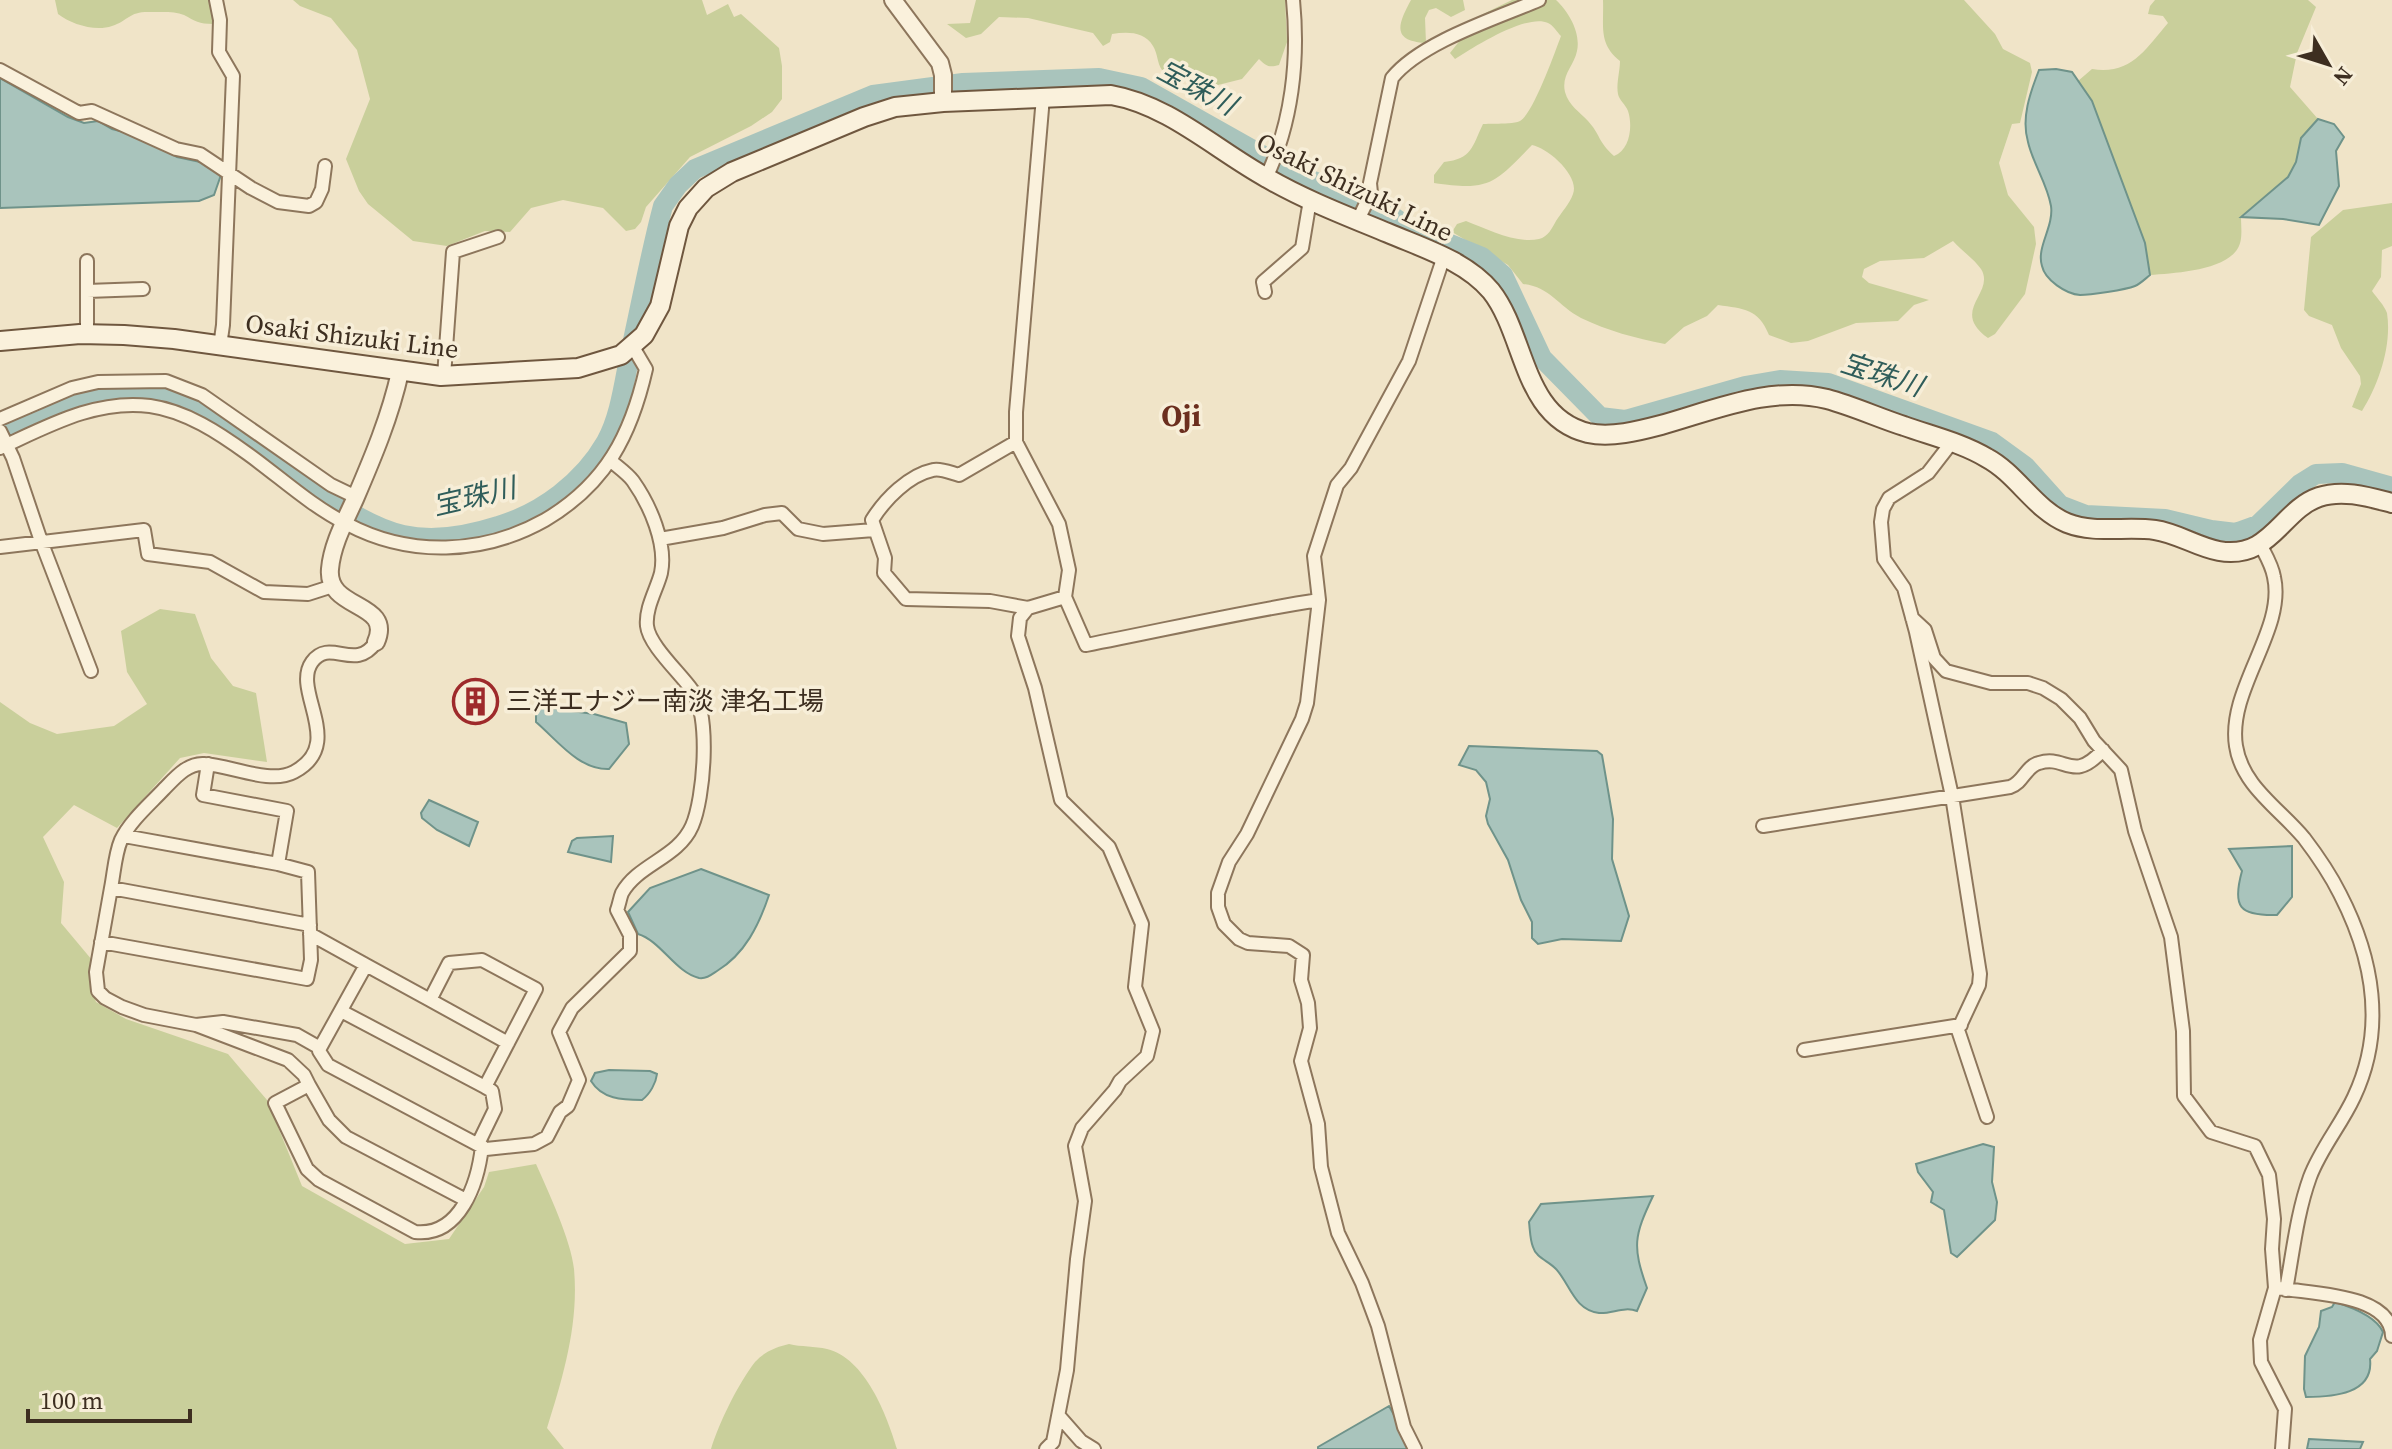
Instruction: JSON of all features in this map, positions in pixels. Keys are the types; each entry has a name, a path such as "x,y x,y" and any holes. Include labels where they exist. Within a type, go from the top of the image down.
{"main road":[{"name":"Osaki Shizuki Line","path":"0,341 87,335 137,336 444,376 578,368 634,348 660,306 679,226 688,208 706,188 732,172 895,107 943,98 1111,95 1135,100 1173,119 1310,200 1360,215 1444,256 1489,289 1501,307 1542,401 1561,419 1579,430 1599,434 1627,432 1767,395 1826,399 1952,442 1989,458 2046,510 2065,522 2085,528 2157,530 2219,551 2242,551 2260,544 2317,497 2341,493 2392,503"}],"street":[{"path":"216,0 220,20 219,52 233,76 220,346"},
{"path":"893,0 940,63 943,98"},
{"path":"1268,175 1278,153 1296,65 1293,0"},
{"path":"1360,215 1371,193 1370,183 1392,78 1402,66 1456,36 1539,0"},
{"path":"0,70 79,113 92,111 176,149 200,154 278,202 309,206 316,202 322,189 325,166"},
{"path":"1043,97 1016,442 1059,524 1069,570 1065,597 1086,645 1319,600"},
{"path":"1265,292 1263,282 1302,248 1310,200"},
{"path":"444,376 453,252 498,237"},
{"path":"1415,1449 1404,1427 1378,1326 1338,1233 1321,1167 1318,1124 1301,1061 1310,1028 1308,1003 1301,980 1303,955 1289,946 1248,943 1239,939 1224,924 1218,907 1218,893 1229,862 1247,834 1307,703 1319,600 1314,556 1337,485 1351,468 1409,361 1444,256"},
{"path":"87,261 87,335"},
{"path":"87,291 143,289"},
{"path":"91,671 2,441 59,419 109,406 149,406 181,414 225,438 345,521 383,540 416,546 458,548 498,540 535,525 563,508 611,461 638,405 646,369 634,348"},
{"path":"400,372 384,429 345,521 330,571 333,586 343,598 371,613 380,622 381,631 376,642 362,655 328,652 311,663 307,676 318,738 310,760 296,772 278,777 208,764 196,765 183,771 140,815 120,842 96,980 98,991 105,998 144,1015 196,1025 288,1060 304,1075 329,1120 346,1137 466,1200"},
{"path":"0,419 72,388 98,382 166,381 202,395 331,485 355,498"},
{"path":"1016,442 959,475 936,469 913,478 880,508 872,520 885,558 884,573 906,599 990,601 1028,608 1065,597"},
{"path":"1952,442 1931,470 1892,495 1883,509 1884,559 1902,581 1952,796 1980,974 1979,985 1958,1030 1987,1117"},
{"path":"277,475 279,448"},
{"path":"366,965 320,1048 328,1065 486,1149 534,1144 547,1137 560,1112 568,1106 579,1080 559,1032 572,1008 630,951 630,935 617,910 622,893 633,880 684,840 692,827 702,792 701,709 695,693 651,638 647,626 662,570 660,539 632,480 611,461"},
{"path":"660,539 782,513 798,529 823,534 874,530"},
{"path":"0,547 144,530 148,554 210,562 259,590 308,594 333,586"},
{"path":"2260,544 2274,577 2275,598 2238,710 2235,731 2237,750 2252,782 2302,836 2338,890 2350,913 2366,959 2373,1003 2372,1034 2363,1072 2355,1095 2317,1162 2304,1195 2281,1289 2260,1340 2261,1362 2285,1409 2282,1449"},
{"path":"1028,608 1020,618 1018,636 1039,702 1061,800 1109,847 1142,924 1135,987 1153,1031 1147,1056 1120,1081 1082,1128 1075,1146 1085,1201 1067,1370 1053,1442 1046,1449"},
{"path":"1912,618 1925,630 1934,658 1946,671 1991,683 2028,683 2043,688 2061,699 2080,718 2121,770 2135,831 2171,937 2183,1031 2184,1096 2211,1132 2255,1146 2269,1175 2274,1219 2272,1249 2281,1289"},
{"path":"1763,826 2016,785 2039,762 2074,767 2088,764 2103,750"},
{"path":"208,764 203,795 287,811 278,864"},
{"path":"101,942 307,979 311,960 308,872 124,836"},
{"path":"111,888 310,929 366,965 508,1043"},
{"path":"430,1000 449,963 482,960 536,989 485,1087"},
{"path":"309,1085 275,1103 307,1169 319,1180 415,1232 429,1233 452,1222 479,1176 480,1145 495,1109 492,1091 341,1011"},
{"path":"196,1025 223,1022 297,1035 320,1048"},
{"path":"1804,1050 1961,1025"},
{"path":"2281,1289 2347,1297 2376,1309 2392,1327 2392,1336"},
{"path":"1059,1416 1081,1441 1094,1449"}],"green space":[{"path":"55,0 211,0 213,24 201,23 177,13 144,12 105,28 91,27 76,24 58,14"},
{"path":"293,0 702,0 707,15 728,4 734,17 741,14 779,48 782,99 772,112 751,126 690,157 646,207 635,229 626,231 603,208 563,200 531,208 510,232 485,231 447,246 413,241 368,204 346,159 370,99 357,50 331,18 300,6"},
{"path":"976,0 1285,0 1287,42 1279,65 1268,66 1259,59 1242,79 1218,85 1162,70 1153,46 1135,34 1112,34 1110,42 1103,46 1093,33 1028,18 999,17 981,34 966,38 947,24 970,23"},
{"path":"1411,0 1463,0 1465,10 1451,17 1436,8 1429,10 1425,18 1426,43 1415,42 1402,35 1400,30"},
{"path":"1512,0 1556,0 1565,10 1576,30 1578,44 1566,76 1565,92 1614,156 1627,143 1630,124 1628,111 1618,94 1620,61 1605,41 1603,0 1964,0 1995,34 2003,49 2030,63 2032,72 2020,123 2012,124 1999,163 2008,195 2034,227 2036,244 2025,294 1995,334 1988,338 1977,328 1973,319 1973,310 1983,286 1981,269 1953,241 1924,258 1880,261 1864,269 1862,277 1869,283 1929,300 1914,305 1898,321 1856,323 1808,341 1791,343 1769,335 1760,319 1749,311 1718,305 1707,316 1684,327 1665,344 1622,334 1581,318 1547,293 1523,284 1508,265 1452,232 1457,224 1466,221 1511,238 1530,240 1545,236 1570,201 1574,187 1567,171 1554,157 1532,145 1509,169 1490,182 1468,186 1434,183 1434,175 1444,162 1466,155 1483,124 1520,121 1543,82 1561,36 1548,23 1539,21 1514,27 1455,59 1450,53 1479,16"},
{"path":"2155,0 2308,0 2316,7 2297,53 2290,87 2318,119 2301,138 2296,162 2288,177 2241,217 2241,241 2231,256 2211,266 2150,275 2145,243 2092,101 2078,81 2092,69 2117,68 2144,51 2168,23 2163,16 2148,14"},
{"path":"2392,203 2392,246 2382,250 2381,277 2372,291 2387,313 2388,338 2379,377 2362,411 2352,407 2361,384 2360,376 2341,348 2332,325 2309,316 2304,310 2311,237 2343,210"},
{"path":"160,609 195,614 211,658 233,686 256,693 267,762 204,753 180,758 117,828 74,805 43,837 64,882 61,923 92,960 89,981 96,1002 126,1019 228,1054 267,1100 302,1186 405,1244 449,1239 484,1187 489,1172 536,1164 564,1230 574,1269 572,1330 547,1428 564,1449 0,1449 0,702 30,723 57,734 114,726 147,704 127,672 121,631"},
{"path":"789,1344 827,1349 841,1354 853,1364 880,1405 897,1449 711,1449 730,1404 755,1362 770,1350"}],"water":[{"path":"2039,70 2072,72 2092,101 2145,243 2150,275 2135,286 2074,294 2052,281 2042,266 2041,252 2050,222 2051,206 2028,142 2026,115"},
{"path":"0,78 68,117 84,123 98,121 112,129 140,136 177,157 205,163 222,172 214,195 199,201 0,208"},
{"path":"2318,119 2334,124 2344,137 2336,151 2339,186 2319,225 2241,217 2288,177 2296,162 2301,138"},
{"path":"541,707 594,714 626,723 629,744 609,769 588,765 536,722 536,714"},
{"path":"1469,746 1597,751 1602,755 1613,819 1612,859 1629,916 1621,941 1562,939 1538,944 1532,938 1532,922 1508,860 1488,824 1486,816 1490,799 1486,782 1476,770 1459,765"},
{"path":"429,800 478,822 469,846 437,830 422,818 421,813"},
{"path":"613,836 611,862 568,852 572,841 577,838"},
{"path":"2292,846 2292,897 2277,915 2247,911 2239,901 2238,893 2242,871 2229,849"},
{"path":"701,869 769,895 756,928 736,956 711,975 699,978 683,970 654,943 638,934 628,912 650,888"},
{"path":"609,1070 650,1071 657,1074 645,1098 627,1100 601,1092 591,1081 595,1073"},
{"path":"1983,1144 1994,1147 1992,1182 1997,1202 1995,1220 1957,1257 1951,1253 1944,1210 1931,1202 1933,1192 1918,1172 1916,1164"},
{"path":"1653,1196 1637,1241 1639,1262 1647,1288 1637,1311 1627,1309 1599,1313 1584,1307 1556,1269 1535,1251 1529,1222 1541,1204"},
{"path":"2335,1302 2369,1317 2383,1332 2377,1351 2370,1359 2370,1371 2359,1386 2339,1394 2306,1397 2305,1356 2319,1327 2321,1311 2332,1307"},
{"path":"1389,1406 1413,1449 1318,1449 1318,1447"},
{"path":"2309,1439 2363,1442 2360,1449 2307,1449"}],"waterway":[{"name":"宝珠川","path":"0,433 61,407 103,395 146,393 169,397 206,414 313,489 382,528 403,535 439,538 498,526 530,513 560,494 586,470 606,442 621,400 663,206 695,169 873,95 963,83 1099,78 1141,87 1292,172 1385,211 1406,226 1482,257 1503,275 1542,358 1600,417 1625,420 1745,386 1780,380 1828,383 1992,442 2025,466 2060,505 2086,515 2165,519 2236,533 2258,525 2300,484 2316,474 2342,473 2392,487"}],"place":[{"name":"三洋エナジー南淡 津名工場","path":"475,701"}],"district":[{"name":"Oji","path":"1181,416"}]}
